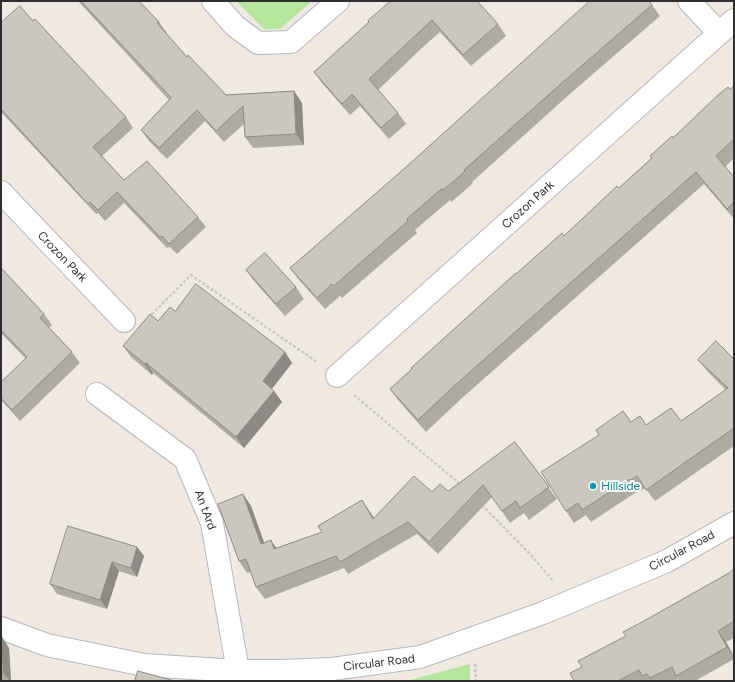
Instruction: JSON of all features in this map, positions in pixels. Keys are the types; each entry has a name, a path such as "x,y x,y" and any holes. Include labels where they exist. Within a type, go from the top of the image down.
{"street":[{"path":"213,1 235,26 258,43 291,42 338,1"},
{"name":"Crozon Park","path":"337,376 726,26 689,1"},
{"name":"Crozon Park","path":"1,192 124,321"},
{"name":"An tArd","path":"97,394 185,459 212,523 238,671"},
{"name":"Circular Road","path":"1,628 47,645 144,665 238,671 281,671 332,669 420,657 543,613 667,562 734,523"},
{"path":"332,669 355,681"}],"path":[{"path":"124,321 146,321 191,275 337,376 348,390 465,488"},
{"path":"481,504 530,554 570,602"}],"green space":[{"path":"236,1 312,1 280,29 264,29"},
{"path":"470,664 470,681 410,681 410,680"}],"building":[{"path":"81,1 139,1 159,22 157,23 187,57 188,55 226,95 294,91 296,134 245,137 243,106 216,131 197,110 159,148 141,130 171,98"},
{"path":"391,1 477,1 498,24 463,55 432,20 369,79 398,113 381,128 352,94 342,104 314,72"},
{"path":"590,1 649,1 652,5 464,170 465,171 454,181 443,190 441,189 407,219 408,221 334,286 332,284 317,298 290,268 405,168"},
{"path":"20,6 33,21 35,19 126,117 93,147 124,180 147,161 198,217 169,244 162,236 160,237 117,192 98,210 90,202 88,204 1,109 1,23"},
{"path":"734,86 734,139 716,156 734,177 734,202 727,209 696,172 453,387 418,420 390,389 412,369 411,368 516,273 562,233 564,236 617,186 619,188 652,158 650,156 672,136 673,138 717,96 728,87 730,89"},
{"path":"265,253 296,287 276,304 246,270"},
{"path":"1,268 44,314 40,318 72,352 12,410 1,398 1,382 27,357 1,330"},
{"path":"196,284 285,352 263,381 274,391 236,437 123,346 150,314 158,321 170,307 175,311"},
{"path":"716,341 734,359 734,428 646,490 637,476 582,510 578,503 566,511 541,472 599,435 596,430 623,411 631,422 640,416 646,425 671,408 681,421 728,388 698,360"},
{"path":"515,442 549,487 520,508 516,501 502,511 483,485 429,542 408,522 340,562 336,556 256,587 246,559 239,561 218,504 243,494 261,544 271,540 274,549 322,532 318,526 362,500 373,519 414,476 432,492 440,484 448,491"},
{"path":"68,526 137,547 131,568 112,562 100,600 50,584"},
{"path":"734,569 734,621 718,631 727,647 676,676 672,667 650,678 647,674 642,676 639,670 618,681 574,681 570,673 582,667 578,661 626,636 623,632"},
{"path":"2,637 3,672 1,672"},
{"path":"138,671 175,681 135,681"}],"place":[{"name":"Hillside","path":"593,486"}]}
